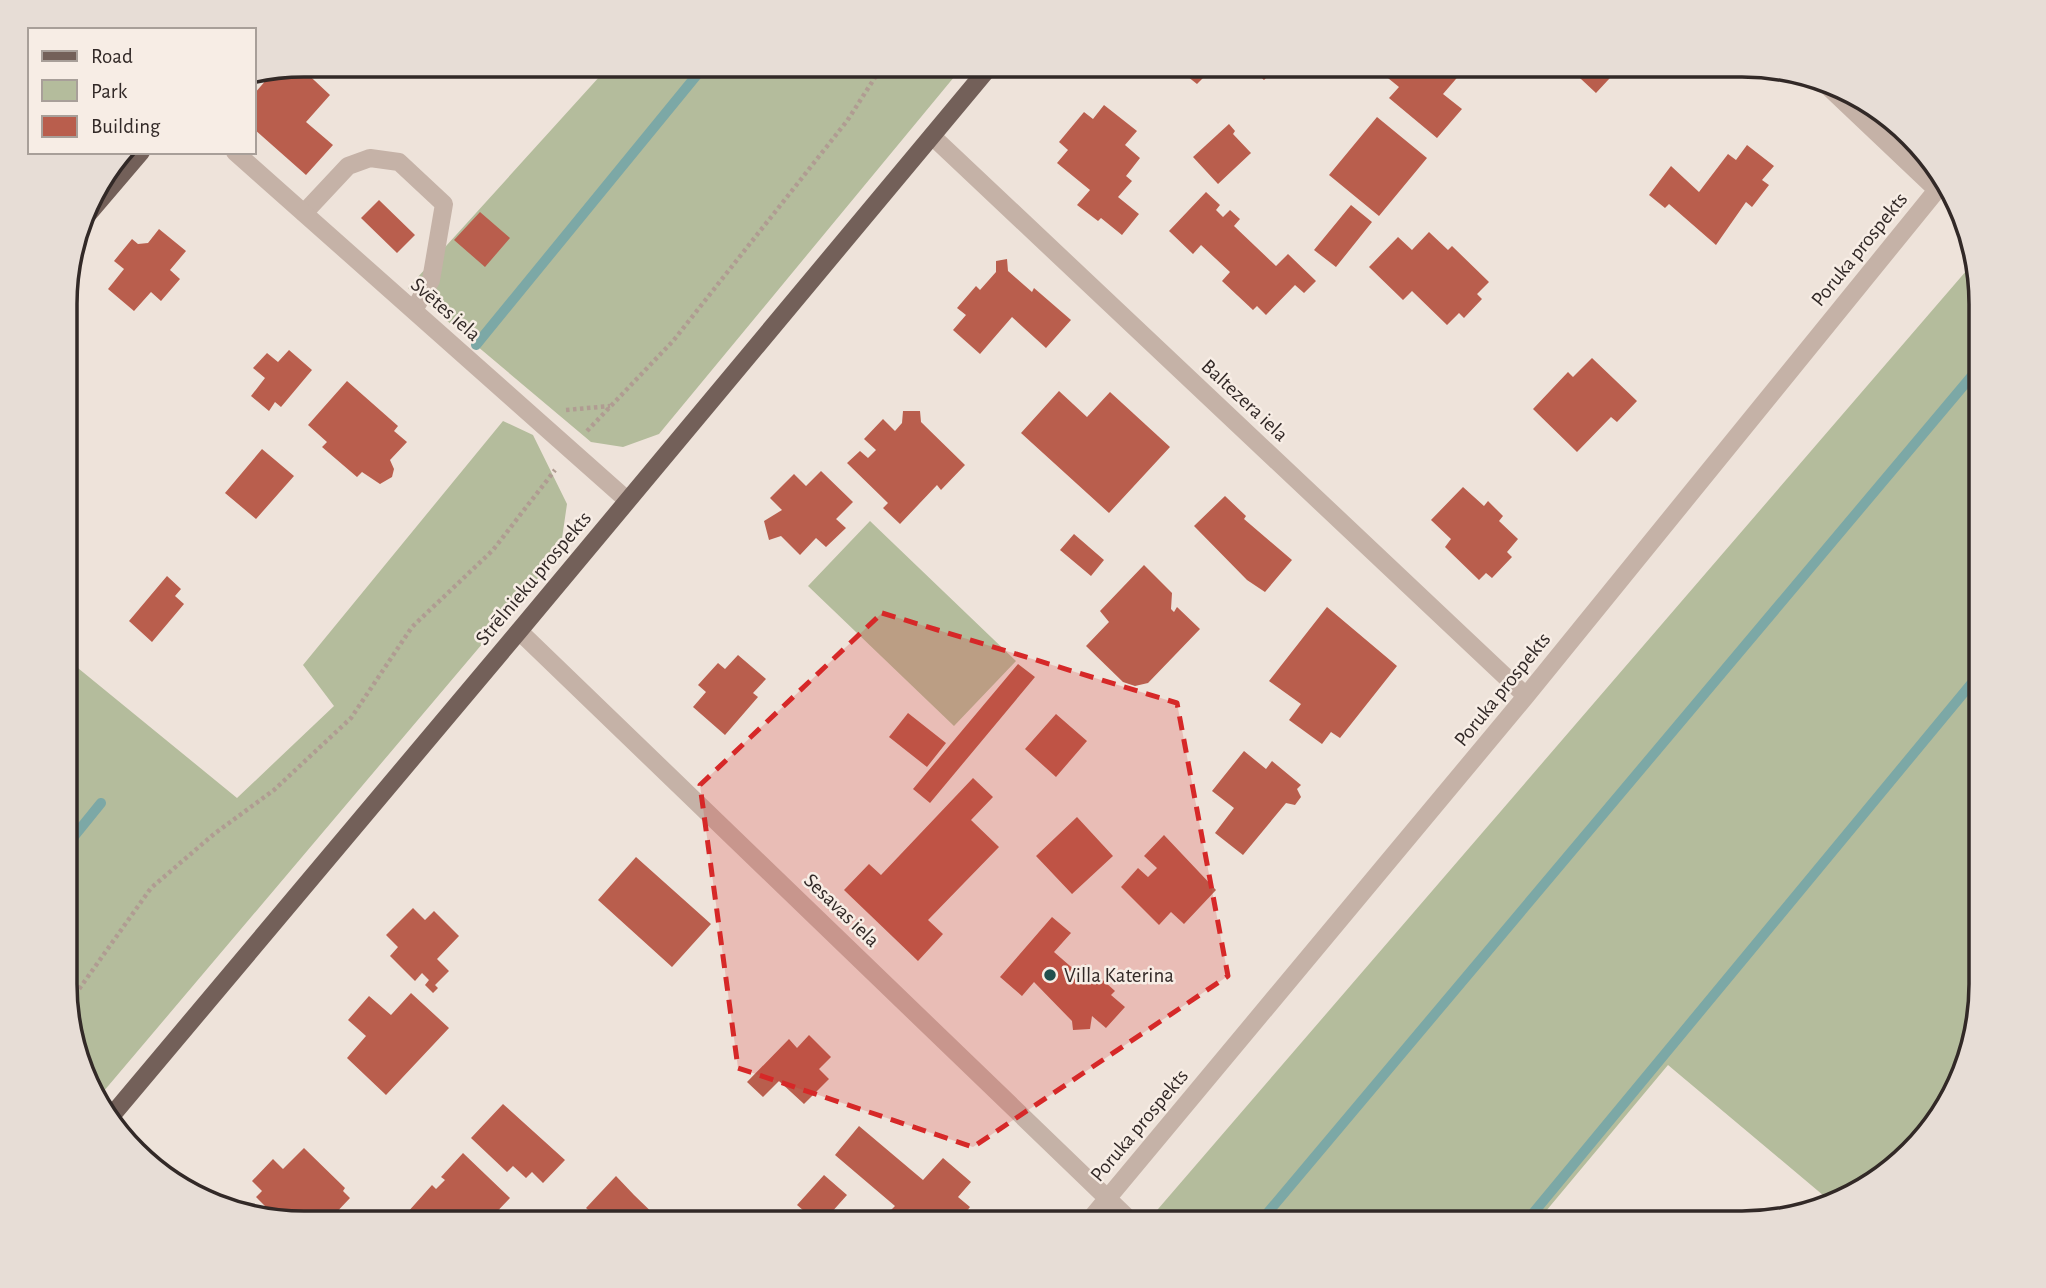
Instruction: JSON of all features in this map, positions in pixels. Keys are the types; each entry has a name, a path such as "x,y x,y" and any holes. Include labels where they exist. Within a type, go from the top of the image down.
{"main road":[{"name":"Strēlnieku prospekts","path":"116,1111 981,77"},
{"path":"106,193 139,154"}],"street":[{"path":"1847,103 1926,172"},
{"name":"Baltezera iela","path":"932,136 1526,696"},
{"name":"Svētes iela","path":"237,154 626,500"},
{"path":"304,213 348,166 370,158 399,162 444,204 431,280 414,310"},
{"name":"Poruka prospekts","path":"1097,1211 1526,696 1938,189"},
{"name":"Sesavas iela","path":"519,631 1121,1211"}],"path":[{"path":"77,991 151,888 214,834 274,790 351,718 412,627 493,550 570,448 673,341 847,121 875,77"}],"highlighted area":[{"path":"882,613 1177,703 1228,976 973,1147 738,1068 700,785"}],"green space":[{"path":"599,77 954,77 659,434 623,447 591,442 408,288"},
{"path":"1966,271 1969,289 1969,999 1965,1028 1946,1085 1913,1134 1880,1164 1856,1181 1824,1196 1668,1065 1546,1211 1156,1211"},
{"path":"503,421 533,435 567,504 560,552 104,1091 85,1043 77,984 77,667 237,798 334,706 303,665"},
{"path":"870,521 1016,661 954,726 808,586"}],"building":[{"path":"311,77 330,95 306,122 333,145 306,175 256,131 256,92 266,80"},
{"path":"1188,77 1204,77 1197,84"},
{"path":"1387,77 1458,77 1443,94 1462,109 1437,138 1389,98 1399,87"},
{"path":"1579,77 1611,77 1596,93"},
{"path":"1104,105 1137,131 1125,145 1140,158 1126,176 1132,181 1118,197 1139,214 1122,235 1101,218 1098,221 1077,205 1090,190 1057,163 1068,150 1059,142 1084,112 1093,119"},
{"path":"1377,117 1427,158 1379,216 1329,175"},
{"path":"1229,124 1235,131 1233,134 1251,153 1218,184 1193,157"},
{"path":"1747,145 1774,166 1762,180 1769,185 1752,207 1746,202 1716,245 1669,204 1665,208 1649,195 1671,166 1699,192 1728,154 1736,160"},
{"path":"1206,192 1220,205 1216,210 1223,217 1230,210 1240,219 1234,226 1276,266 1288,254 1316,281 1304,293 1295,285 1266,315 1257,306 1253,310 1222,281 1230,272 1201,245 1193,254 1169,231"},
{"path":"379,200 415,235 397,253 361,218"},
{"path":"1351,205 1372,222 1336,267 1314,250"},
{"path":"480,212 510,238 485,267 454,240"},
{"path":"159,229 186,251 170,270 180,279 161,301 151,292 134,311 108,289 124,269 114,261 132,239 138,244 148,243"},
{"path":"1429,232 1448,250 1452,246 1489,282 1477,294 1482,299 1464,318 1459,313 1447,325 1412,291 1403,300 1369,267 1398,237 1412,250"},
{"path":"1007,259 1008,271 1032,292 1034,288 1071,320 1046,348 1012,317 980,354 953,330 966,315 957,308 976,286 980,290 996,272 996,261"},
{"path":"289,350 312,370 281,407 275,402 269,411 251,396 265,378 253,368 267,353 278,362"},
{"path":"1592,358 1637,401 1617,422 1611,417 1577,452 1533,409 1568,372 1573,377"},
{"path":"347,381 398,426 394,431 407,442 390,460 394,469 392,477 380,484 362,472 357,477 322,447 327,442 308,425"},
{"path":"1059,391 1087,417 1110,392 1170,447 1109,513 1021,433"},
{"path":"903,411 920,411 921,422 965,465 941,490 937,485 900,524 883,508 888,503 847,463 860,451 868,458 876,450 864,439 883,419 895,431 902,423"},
{"path":"262,449 294,476 256,519 225,493"},
{"path":"821,471 853,502 836,519 846,528 826,547 816,538 800,555 781,536 769,540 764,521 782,510 770,498 794,474 806,486"},
{"path":"1463,487 1484,506 1488,501 1503,516 1499,521 1518,539 1507,552 1512,557 1492,578 1486,573 1479,580 1445,547 1451,539 1431,520"},
{"path":"1225,496 1246,516 1244,519 1292,560 1265,592 1247,580 1194,526"},
{"path":"1074,534 1104,560 1091,576 1060,550"},
{"path":"1144,565 1172,593 1171,609 1174,612 1177,607 1200,629 1148,683 1135,686 1123,682 1086,646 1109,622 1100,611"},
{"path":"167,576 181,589 175,596 184,604 152,642 129,621"},
{"path":"1327,607 1397,666 1340,738 1331,732 1322,744 1289,720 1301,704 1269,681"},
{"path":"738,655 766,679 753,693 758,697 725,735 693,707 706,692 698,685 718,663 725,669"},
{"path":"1018,664 1035,677 930,803 913,789"},
{"path":"908,713 946,743 927,767 889,737"},
{"path":"1056,714 1087,741 1056,777 1025,749"},
{"path":"1244,751 1266,769 1272,761 1301,785 1297,789 1301,797 1295,805 1286,803 1243,855 1215,833 1234,808 1212,791"},
{"path":"973,778 993,797 971,820 999,847 928,920 943,934 918,961 844,890 869,864 881,875"},
{"path":"1077,817 1113,856 1072,894 1036,856"},
{"path":"1164,835 1216,890 1184,924 1171,912 1159,925 1121,887 1138,868 1148,877 1157,868 1144,856"},
{"path":"636,857 711,924 672,967 598,900"},
{"path":"413,908 425,920 434,911 459,936 437,959 449,971 435,985 438,988 433,993 425,985 429,980 422,973 415,981 390,956 398,947 386,935"},
{"name":"Villa Katerina","path":"1052,917 1071,933 1054,952 1077,972 1085,964 1115,991 1111,995 1125,1007 1106,1028 1092,1016 1090,1029 1073,1030 1072,1021 1034,982 1022,996 1000,977"},
{"path":"411,993 449,1028 386,1095 347,1058 366,1036 348,1020 369,996 391,1015"},
{"path":"809,1035 831,1057 819,1069 829,1079 804,1104 779,1081 763,1097 747,1082 789,1039 797,1048"},
{"path":"503,1104 565,1160 543,1183 532,1172 526,1178 513,1166 507,1172 471,1138"},
{"path":"859,1126 923,1180 943,1158 971,1182 958,1197 970,1207 967,1211 890,1211 895,1206 835,1155"},
{"path":"304,1148 345,1188 343,1191 350,1198 338,1211 289,1211 265,1208 256,1197 262,1191 252,1181 273,1159 283,1169"},
{"path":"463,1153 510,1198 498,1211 409,1211 432,1185 436,1189 445,1180 441,1177"},
{"path":"824,1175 847,1195 833,1211 804,1211 797,1205"},
{"path":"616,1176 651,1211 589,1211 586,1208"}],"waterway":[{"path":"476,345 695,77"},
{"path":"1269,1211 1969,379"},
{"path":"1535,1211 1969,686"},
{"path":"77,833 101,803"}],"place":[{"name":"Villa Katerina","path":"1050,975"}]}
